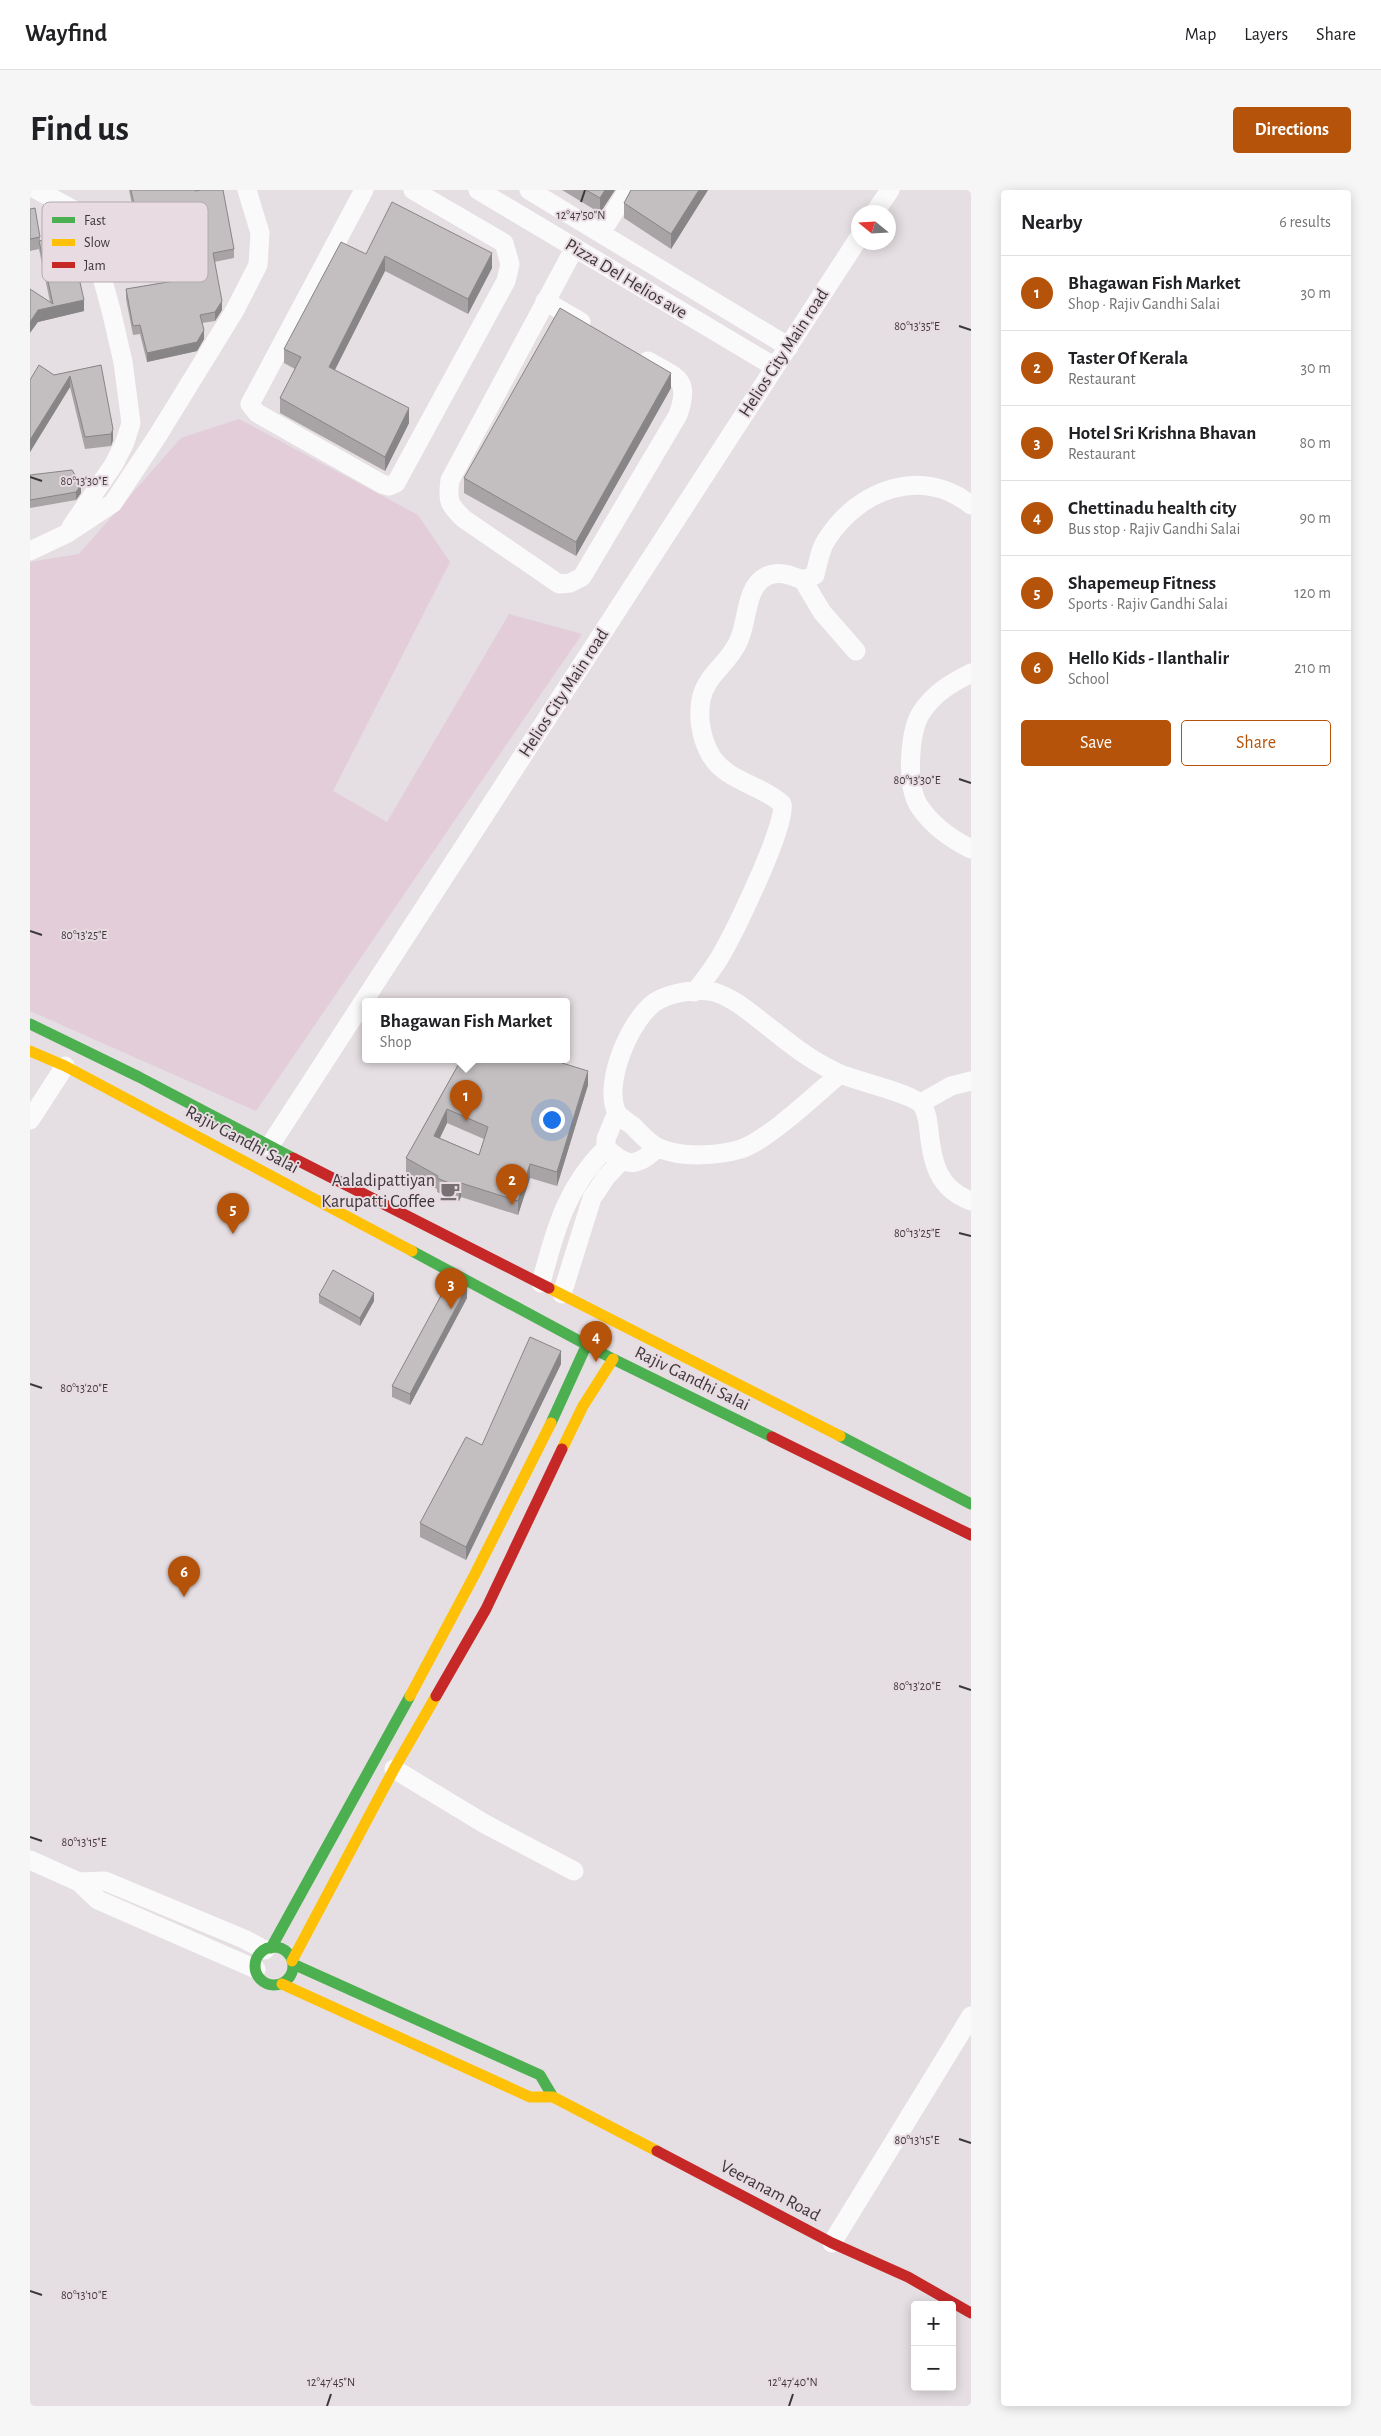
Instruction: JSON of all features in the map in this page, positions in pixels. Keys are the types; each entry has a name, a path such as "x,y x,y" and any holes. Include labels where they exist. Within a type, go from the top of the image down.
{"street":[{"path":"37,190 60,202"},
{"path":"30,551 66,534 113,503 158,435 235,310 258,265 260,233 247,190"},
{"path":"364,190 251,398 250,404 257,413 382,484 389,486 396,483 401,474 506,281 510,264 504,243 413,190"},
{"name":"Pizza Del Helios ave","path":"478,190 574,249 775,367"},
{"name":"Pizza Del Helios ave","path":"529,190 789,347"},
{"path":"601,233 628,190"},
{"path":"880,205 890,190"},
{"path":"574,249 450,480 448,498 453,509 464,519 559,584 570,583 582,577 678,415 684,399 684,386 678,378 628,350"},
{"name":"Helios City Main road","path":"365,998 851,250"},
{"path":"66,534 114,464 125,442 131,423 123,362 103,282"},
{"path":"545,301 595,330"},
{"path":"803,580 815,575 826,540 842,519 856,507 880,492 903,486 927,484 946,488 971,505"},
{"path":"695,992 720,957 761,874 784,809 775,797 747,785 728,772 709,754 702,736 701,699 706,685 717,669 731,655 739,641 754,588 766,576 783,573 803,580 822,612 856,651"},
{"path":"970,675 940,690 920,714 910,760 910,783 918,804 927,816 946,834 971,849"},
{"path":"541,1283 556,1229 576,1184 587,1167 606,1148 606,1139 617,1112 614,1083 617,1066 631,1032 641,1016 663,998 695,992 713,992 735,1002 816,1063 840,1074 909,1096 921,1103 926,1112 934,1168 946,1184 971,1201"},
{"name":"Helios City Main road","path":"269,1146 362,1003"},
{"name":"Rajiv Gandhi Salai","path":"30,1024 72,1042 269,1146 541,1283 971,1504"},
{"name":"Rajiv Gandhi Salai","path":"30,1051 65,1066 613,1359 971,1535"},
{"path":"30,1120 65,1066"},
{"path":"617,1112 657,1148 687,1154 720,1153 741,1149 761,1139 840,1074"},
{"path":"921,1103 952,1086 971,1080"},
{"path":"606,1148 621,1161 630,1162 646,1159 657,1148"},
{"path":"562,1294 592,1198 606,1177 621,1161"},
{"path":"282,1984 290,1975 292,1962 412,1738 482,1588 587,1344"},
{"path":"553,2097 530,2097 282,1984 266,1983 260,1978 256,1969 257,1958 268,1949 390,1728 482,1588 584,1406 613,1359"},
{"path":"390,1728 412,1738"},
{"path":"394,1769 485,1824 574,1871"},
{"path":"30,1860 79,1882 98,1900 256,1969"},
{"path":"79,1882 105,1880 268,1949 284,1950 292,1962 540,2075 553,2097"},
{"path":"234,1959 244,1939"},
{"path":"832,2243 971,2016"},
{"name":"Veeranam Road","path":"553,2097 832,2243 908,2277 971,2314"}],"shaded area":[{"path":"239,419 418,515 450,562 333,791 387,822 509,614 582,634 256,1111 30,1011 30,562 79,554 181,438"}],"building":[{"path":"131,190 223,190 234,249 213,253 222,301 215,312 200,315 204,330 197,342 147,353 140,325 133,326 126,289 168,282 208,282 208,202 134,202"},
{"path":"586,190 605,190 600,198"},
{"path":"631,190 699,190 671,234 624,203"},
{"path":"392,202 492,253 468,299 385,256 329,367 409,408 385,457 280,398 301,357 284,349 341,242 366,254"},
{"path":"35,208 40,237 30,239 30,209"},
{"path":"42,240 42,254 39,241"},
{"path":"48,282 80,282 84,300 38,310 30,322 30,289 53,304"},
{"path":"560,308 671,373 576,542 464,478"},
{"path":"39,365 54,375 101,365 113,429 111,434 85,437 70,376 30,440 30,380"},
{"path":"72,470 81,485 76,492 30,500 30,475"},
{"path":"459,1063 562,1063 588,1071 557,1172 530,1164 518,1201 461,1183 459,1187 437,1178 438,1176 406,1158","holes":["447,1109 488,1127 479,1155 434,1136"]},
{"path":"333,1270 374,1293 360,1318 319,1295"},
{"path":"450,1279 467,1287 410,1394 392,1386"},
{"path":"530,1337 561,1351 466,1547 420,1523 466,1437 482,1445"}],"traffic: fast":[{"path":"30,1024 139,1077 293,1158"},
{"path":"412,1251 613,1359 772,1437"},
{"path":"551,1423 587,1344"},
{"path":"840,1436 971,1504"},
{"path":"271,1948 410,1696"},
{"path":"274,1947 287,1953 293,1966 287,1979 274,1985 261,1979 255,1966 261,1953 274,1947"},
{"path":"293,1964 540,2075 553,2097"}],"traffic: slow":[{"path":"30,1051 65,1066 412,1251"},
{"path":"549,1288 840,1436"},
{"path":"562,1449 583,1406 613,1359"},
{"path":"410,1696 475,1574 551,1423"},
{"path":"292,1961 394,1769 436,1696"},
{"path":"282,1984 530,2097 553,2097 657,2151"}],"traffic: jam":[{"path":"293,1158 549,1288"},
{"path":"772,1437 971,1535"},
{"path":"436,1696 486,1609 562,1449"},
{"path":"657,2151 832,2243 908,2277 971,2313"}],"place":[{"name":"Bhagawan Fish Market","path":"466,1121"},
{"name":"Aaladipattiyan Karupatti Coffee","path":"450,1191"},
{"name":"Taster Of Kerala","path":"512,1205"},
{"name":"Shapemeup Fitness","path":"233,1234"},
{"name":"Hotel Sri Krishna Bhavan","path":"451,1309"},
{"name":"Chettinadu health city","path":"596,1362"},
{"name":"Hello Kids - Ilanthalir","path":"184,1597"}]}
